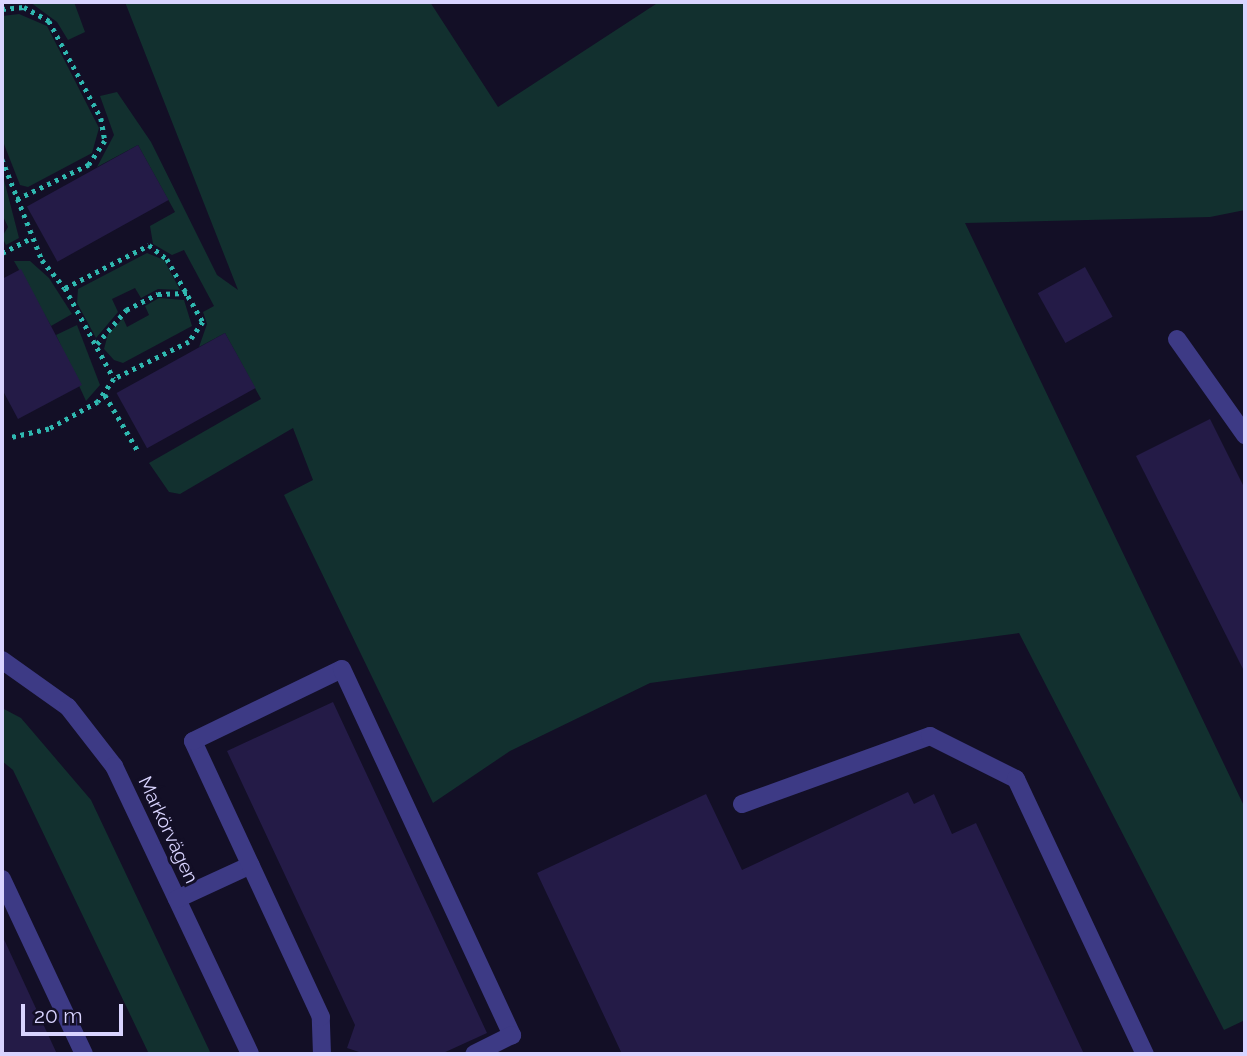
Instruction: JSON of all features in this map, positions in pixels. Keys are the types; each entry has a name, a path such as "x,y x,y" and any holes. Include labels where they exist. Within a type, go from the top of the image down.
{"street":[{"path":"1177,339 1245,435"},
{"name":"Markörvägen","path":"2,660 50,690 100,745 250,1054"},
{"path":"322,1054 321,1017 193,741 342,669 512,1035 474,1054"},
{"path":"741,804 930,736 1016,779 1145,1054"},
{"path":"177,899 251,865"},
{"path":"2,879 84,1054"}],"path":[{"path":"2,9 24,7 49,21 101,118 105,141 89,165 14,201"},
{"path":"2,159 14,201 31,238 65,288 114,379"},
{"path":"2,253 31,238"},
{"path":"9,438 49,429 105,395 114,379 189,342 203,322 167,259 149,245 65,288"},
{"path":"97,345 126,310 158,294 187,293"},
{"path":"105,395 138,451"}],"green space":[{"path":"30,2 74,2 85,32 68,40 57,22"},
{"path":"125,2 430,2 498,107 659,2 1245,2 1245,210 1210,217 965,223 1245,808 1245,1020 1224,1030 1019,633 650,683 510,751 433,803 284,495 313,480 293,428 180,494 169,492 149,463 261,399 225,333 199,347 207,324 203,312 214,306 184,250 172,255 153,244 150,226 175,212 138,145 97,167 114,135 100,96 117,92 151,142 217,275 238,290"},
{"path":"19,14 47,26 99,128 92,153 28,187 20,185 2,139 2,16"},
{"path":"2,172 19,238 6,245 2,237 8,227 2,214"},
{"path":"147,253 164,260 180,290 158,289 141,298 135,288 112,299 118,312 96,338 77,303 78,289"},
{"path":"14,261 30,261 49,278 72,314 51,326"},
{"path":"159,298 184,300 192,326 123,363 114,360 104,349 108,334 123,318 127,327 149,315 145,306"},
{"path":"77,325 100,385 86,401 56,335"},
{"path":"2,708 21,718 91,800 211,1054 149,1054 13,770 2,761"}],"building":[{"path":"138,145 169,200 57,262 27,207"},
{"path":"1085,267 1113,317 1065,343 1038,293"},
{"path":"21,269 82,385 18,419 2,389 2,279"},
{"path":"225,333 256,388 147,448 117,393"},
{"path":"1210,419 1245,489 1245,673 1136,456"},
{"path":"333,702 487,1033 441,1054 365,1054 347,1048 355,1025 227,751"},
{"path":"908,792 914,804 934,794 952,834 976,823 1084,1054 622,1054 537,873 706,794 742,870"},
{"path":"2,935 57,1054 2,1054"}]}
